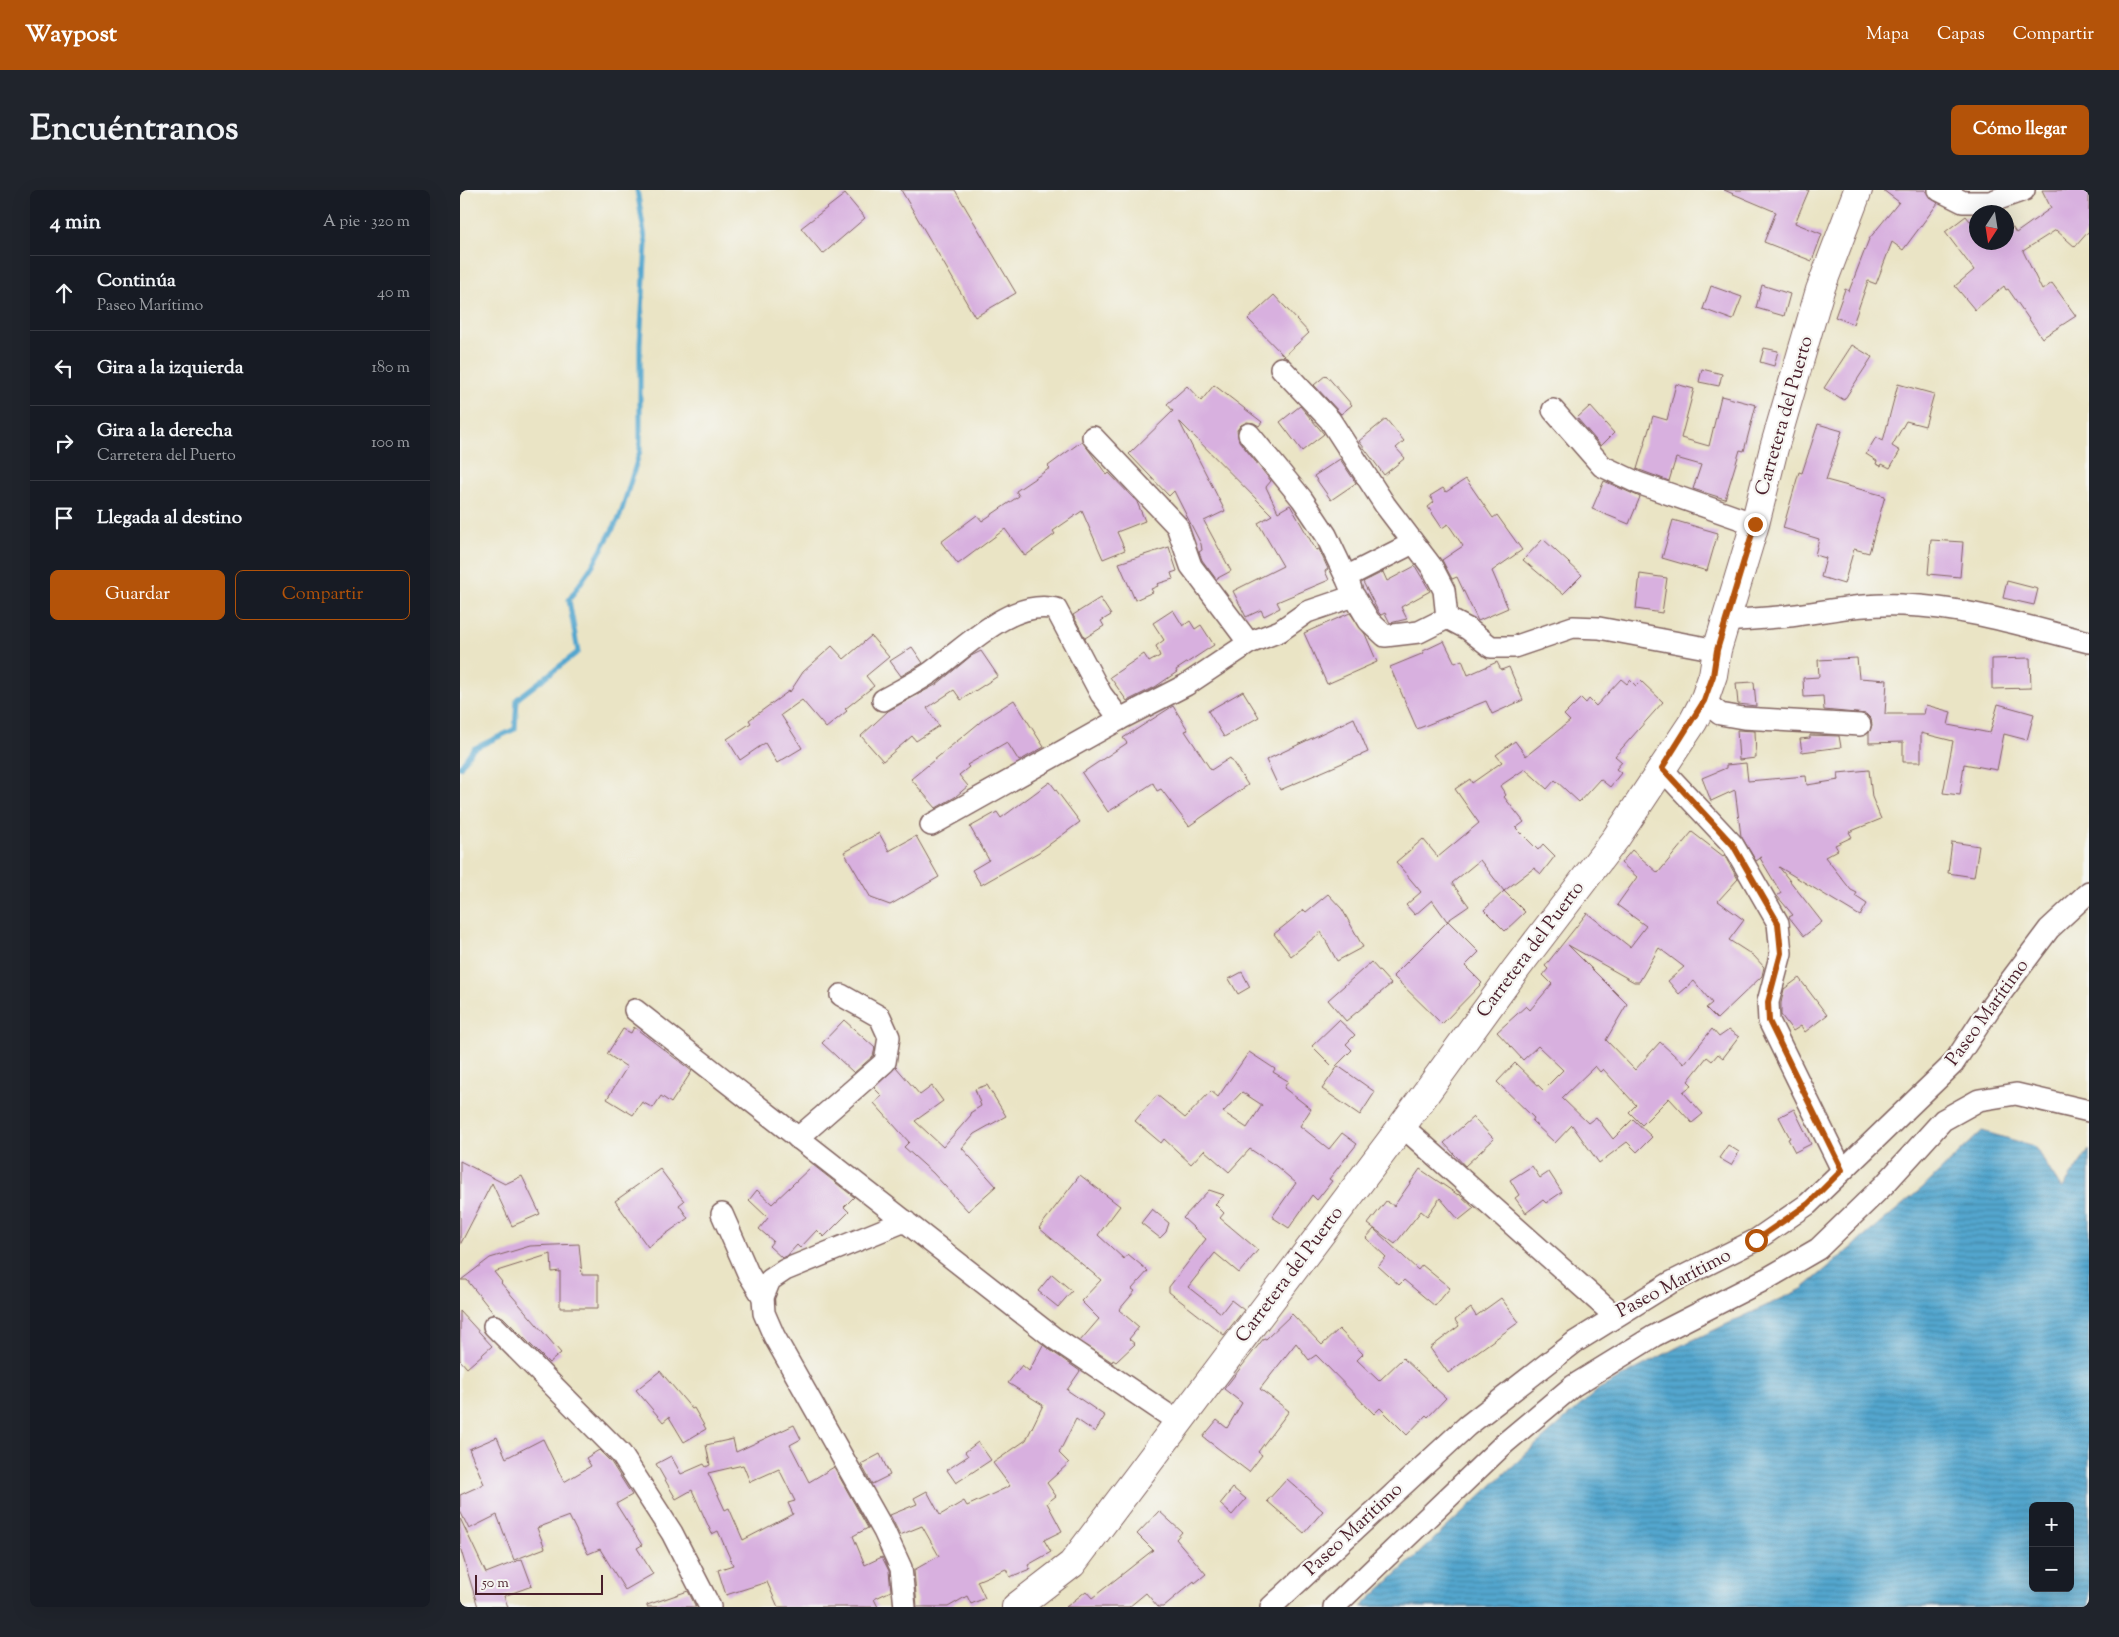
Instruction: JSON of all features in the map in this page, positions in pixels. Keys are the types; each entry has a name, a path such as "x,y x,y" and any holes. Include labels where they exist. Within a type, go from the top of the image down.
{"main road":[{"name":"Carretera del Puerto","path":"1016,1607 1072,1564 1180,1423 1402,1126 1516,969 1616,838 1704,701 1713,676 1717,650 1725,621 1755,524 1774,448 1820,290 1858,190"}],"street":[{"path":"1939,190 1963,202 1990,202 2024,190"},
{"path":"1281,368 1330,420 1385,505 1432,567 1444,590 1446,618"},
{"path":"1553,410 1602,466 1638,483 1755,524"},
{"path":"1249,434 1302,499 1326,535 1350,587 1369,621 1386,636 1420,632 1446,618"},
{"path":"1093,437 1177,526 1191,566 1249,643"},
{"path":"931,825 1120,719 1186,685 1249,643 1280,631 1307,612 1350,587 1414,543"},
{"path":"1725,621 1797,615 1856,605 1911,605 1947,609 2089,642"},
{"path":"883,700 929,673 993,625 1027,608 1044,606 1056,609 1102,694 1120,719"},
{"path":"1446,618 1468,629 1492,647 1514,647 1573,627 1599,628 1717,650"},
{"path":"1704,701 1720,714 1743,718 1860,725"},
{"path":"1662,768 1733,845 1778,923 1781,953 1768,1002 1769,1021 1842,1170"},
{"name":"Paseo Marítimo","path":"1271,1607 1467,1426 1575,1342 1670,1283 1756,1240 1808,1204 1953,1064 1990,1008 2049,929 2089,892"},
{"path":"798,1138 886,1062 889,1037 880,1017 841,995"},
{"path":"635,1010 1054,1338 1180,1423"},
{"path":"1334,1607 1505,1443 1574,1386 1654,1336 1768,1278 1818,1249 1885,1184 1943,1120 1979,1100 2016,1094 2089,1111"},
{"path":"1402,1126 1615,1316"},
{"path":"722,1214 748,1273 763,1297"},
{"path":"905,1221 785,1270 770,1280 763,1297 764,1313 774,1336 884,1531 901,1568 905,1607"},
{"path":"494,1326 621,1454 672,1533 710,1607"}],"water":[{"path":"1982,1131 2034,1146 2062,1189 2089,1150 2089,1607 1361,1607 1531,1449 1599,1389 1678,1347 1802,1289 1927,1184"}],"building":[{"path":"901,190 955,190 1016,293 975,317"},
{"path":"1724,190 1809,190 1795,223 1822,234 1812,261 1764,242 1776,212"},
{"path":"1883,190 1925,190 1929,197 1938,203 1903,250 1892,242 1876,284 1868,281 1853,324 1835,317 1845,289 1849,291 1869,239 1899,202"},
{"path":"2042,190 2089,190 2089,231 2075,247 2056,230 2023,251 2042,290 2052,283 2076,316 2042,338 2004,286 1975,310 1955,286 1974,270 1945,232 1966,216 1969,220 1969,250 2014,250 2014,230 2016,233 2051,208"},
{"path":"845,194 865,218 823,254 801,228"},
{"path":"1762,285 1790,294 1784,316 1756,308"},
{"path":"1711,286 1742,297 1733,320 1703,309"},
{"path":"1274,295 1309,333 1284,356 1248,319"},
{"path":"1852,345 1872,357 1844,400 1824,388"},
{"path":"1764,348 1778,351 1774,366 1760,362"},
{"path":"1702,369 1722,374 1719,386 1699,382"},
{"path":"1326,375 1352,405 1341,414 1314,385"},
{"path":"1676,384 1694,389 1681,438 1709,446 1721,396 1756,405 1744,451 1740,450 1725,499 1693,489 1701,465 1676,458 1669,481 1637,469 1653,416 1667,420"},
{"path":"1898,384 1934,394 1925,426 1906,421 1892,446 1900,451 1890,468 1882,464 1881,466 1876,464 1877,461 1866,454 1876,437 1883,441"},
{"path":"1214,385 1262,422 1259,426 1247,422 1241,425 1237,430 1239,441 1271,481 1266,487 1278,512 1290,505 1316,550 1319,549 1328,569 1325,571 1329,580 1277,602 1280,608 1264,616 1261,610 1246,617 1233,591 1283,566 1258,523 1272,515 1179,421 1225,511 1204,521 1231,571 1216,579 1202,560 1199,552 1202,550 1201,544 1174,491 1169,496 1129,454 1173,411 1167,404 1187,386 1201,401"},
{"path":"1300,406 1324,434 1302,451 1280,422"},
{"path":"1590,406 1614,433 1601,446 1577,418"},
{"path":"1386,419 1404,441 1396,448 1405,458 1384,475 1359,441"},
{"path":"1818,424 1842,431 1826,480 1885,496 1869,553 1854,549 1844,584 1821,577 1826,558 1815,555 1819,539 1783,528 1799,472 1802,473"},
{"path":"1082,441 1107,475 1109,473 1137,502 1145,521 1117,532 1125,550 1103,559 1082,511 1053,531 1055,534 1025,556 1005,529 958,564 941,542 977,515 982,521 1019,496 1016,491 1050,468 1048,466"},
{"path":"1340,459 1356,483 1331,500 1314,476"},
{"path":"1466,479 1493,518 1497,515 1522,550 1492,571 1508,608 1478,621 1457,577 1452,579 1442,560 1463,546 1448,524 1442,528 1428,507 1434,502 1430,496 1443,488 1446,492"},
{"path":"1604,481 1640,497 1629,524 1592,509"},
{"path":"1673,520 1718,533 1707,571 1662,558"},
{"path":"1543,539 1582,575 1563,594 1523,560"},
{"path":"1931,540 1963,542 1960,577 1928,574"},
{"path":"1169,547 1177,571 1171,573 1173,579 1157,584 1158,586 1151,589 1153,592 1135,600 1119,563"},
{"path":"1415,566 1430,591 1401,607 1407,619 1390,623 1385,613 1381,615 1379,613 1363,582 1383,572 1387,581"},
{"path":"1640,574 1667,578 1662,613 1636,609"},
{"path":"2007,581 2038,589 2034,605 2003,598"},
{"path":"1100,598 1111,615 1101,621 1104,626 1085,638 1073,615"},
{"path":"1173,610 1183,626 1190,621 1195,629 1201,625 1214,645 1176,670 1177,672 1155,687 1127,701 1110,677 1144,654 1149,662 1160,656 1156,646 1164,640 1153,623"},
{"path":"1350,613 1365,634 1377,662 1327,684 1304,633"},
{"path":"871,636 889,657 866,676 874,686 845,709 847,711 826,728 802,700 781,715 802,748 777,763 765,743 740,760 727,739 751,723 749,720 790,692 803,672 832,646 844,659"},
{"path":"1444,641 1455,663 1462,660 1468,675 1497,662 1501,670 1509,667 1523,700 1492,714 1486,701 1417,729 1390,667 1424,653 1423,651"},
{"path":"912,647 923,663 901,676 890,661"},
{"path":"981,651 998,676 961,700 954,690 927,708 939,726 916,741 912,736 883,761 861,736 888,711 937,684 971,656"},
{"path":"1857,658 1859,678 1887,680 1885,714 1924,714 1926,705 1951,712 1948,725 1990,733 1998,704 2034,714 2027,740 2004,734 1997,770 1964,764 1960,795 1943,793 1953,741 1921,733 1921,762 1903,762 1903,742 1869,743 1869,733 1872,725 1871,719 1866,714 1824,710 1823,696 1804,697 1803,678 1819,677 1818,660"},
{"path":"2030,658 2031,688 1992,689 1992,659"},
{"path":"1621,679 1627,684 1630,680 1636,686 1641,681 1663,702 1615,756 1622,762 1616,769 1621,773 1610,787 1600,779 1579,802 1555,780 1547,789 1525,769 1500,786 1506,795 1504,797 1524,822 1516,828 1538,850 1543,844 1555,856 1541,874 1534,868 1504,891 1480,860 1452,883 1469,906 1447,921 1432,900 1415,915 1406,905 1421,892 1396,862 1423,839 1438,857 1479,823 1455,789 1470,779 1472,783 1502,762 1496,755 1515,741 1526,756 1570,721 1564,715 1581,698 1586,703 1589,699 1596,706"},
{"path":"1754,682 1756,706 1738,704 1736,683"},
{"path":"1243,691 1259,717 1224,737 1208,711"},
{"path":"1014,700 1044,747 1019,761 1007,742 967,765 969,767 959,775 968,786 955,797 936,808 911,779 984,719"},
{"path":"1173,706 1188,730 1185,731 1211,770 1230,758 1248,785 1189,826 1161,789 1157,791 1153,783 1108,812 1082,773 1127,743 1123,738"},
{"path":"1354,718 1368,752 1280,790 1266,760"},
{"path":"1737,730 1755,731 1756,758 1739,760"},
{"path":"1810,735 1839,736 1841,747 1802,752 1800,739 1810,738"},
{"path":"1746,763 1748,781 1806,776 1807,785 1839,780 1838,773 1869,770 1872,797 1881,819 1849,832 1852,837 1835,845 1838,850 1825,857 1851,890 1857,893 1855,896 1867,904 1860,916 1779,867 1822,922 1804,936 1789,917 1793,915 1777,896 1781,893 1760,858 1756,861 1741,836 1735,790 1711,801 1702,778 1726,768 1726,765"},
{"path":"1050,782 1080,822 1039,852 981,885 972,870 989,860 970,827 997,812 1001,818"},
{"path":"1692,832 1724,855 1738,879 1718,901 1744,920 1729,940 1754,956 1764,967 1762,976 1717,1019 1706,1008 1712,1003 1694,981 1679,994 1668,981 1684,967 1659,948 1639,982 1634,982 1568,945 1627,1004 1606,1040 1635,1070 1660,1042 1684,1064 1712,1029 1719,1037 1729,1030 1739,1037 1723,1058 1718,1054 1712,1061 1707,1057 1688,1081 1692,1085 1683,1092 1703,1114 1692,1123 1669,1098 1642,1125 1629,1112 1636,1105 1603,1069 1600,1072 1595,1066 1562,1098 1588,1123 1596,1117 1613,1139 1633,1119 1652,1137 1637,1152 1627,1142 1599,1163 1572,1125 1555,1143 1532,1121 1534,1118 1497,1082 1515,1063 1543,1090 1563,1070 1538,1046 1523,1060 1497,1032 1526,1006 1530,1010 1552,984 1543,975 1548,969 1545,966 1587,913 1630,947 1646,926 1617,905 1637,877 1621,863 1632,850 1658,873"},
{"path":"879,833 889,851 916,836 939,877 890,905 871,898 844,852"},
{"path":"1952,842 1979,846 1974,877 1948,873"},
{"path":"1504,891 1525,912 1505,931 1484,910"},
{"path":"1328,894 1342,909 1363,947 1337,961 1321,932 1291,956 1274,934"},
{"path":"1448,921 1479,952 1465,966 1482,983 1442,1024 1393,976"},
{"path":"1371,962 1391,984 1346,1021 1328,1000"},
{"path":"1242,972 1250,987 1238,994 1229,979"},
{"path":"1799,978 1827,1015 1805,1032 1801,1026 1793,1031 1781,1015 1784,989"},
{"path":"844,1020 875,1048 873,1056 854,1073 822,1043"},
{"path":"1339,1020 1355,1035 1346,1044 1352,1050 1334,1068 1312,1046"},
{"path":"634,1027 692,1071 671,1103 661,1096 653,1108 642,1102 633,1115 607,1099 627,1067 607,1054 623,1029 631,1033"},
{"path":"1249,1052 1275,1069 1273,1072 1288,1081 1284,1088 1311,1109 1300,1126 1329,1149 1342,1133 1357,1144 1329,1179 1332,1181 1317,1200 1312,1195 1289,1228 1272,1217 1296,1183 1276,1166 1250,1149 1229,1172 1204,1150 1191,1164 1164,1139 1161,1143 1135,1121 1157,1095 1185,1118 1211,1091 1218,1097","holes":["1242,1092 1262,1105 1247,1128 1223,1112"]},
{"path":"1338,1066 1375,1092 1360,1115 1322,1089"},
{"path":"896,1067 920,1095 932,1086 943,1101 915,1121 943,1147 971,1115 970,1113 981,1106 975,1089 987,1085 1006,1116 974,1134 962,1148 996,1186 968,1211 933,1173 904,1147 909,1142 874,1103 882,1096 874,1088"},
{"path":"1794,1109 1811,1144 1795,1152 1779,1117"},
{"path":"1473,1117 1494,1139 1465,1166 1444,1143"},
{"path":"1728,1145 1739,1152 1731,1165 1719,1158"},
{"path":"460,1161 505,1184 522,1176 540,1214 512,1226 492,1183 460,1245"},
{"path":"813,1165 854,1197 844,1207 849,1212 824,1237 817,1230 800,1248 797,1245 787,1256 782,1258 769,1246 773,1241 759,1229 768,1218 749,1200 757,1190 772,1204"},
{"path":"1532,1166 1540,1178 1549,1172 1562,1192 1546,1203 1543,1200 1526,1213 1515,1198 1519,1195 1510,1180"},
{"path":"660,1169 684,1201 679,1205 688,1218 648,1247 615,1201"},
{"path":"1420,1169 1459,1194 1474,1208 1459,1220 1440,1198 1427,1216 1421,1211 1395,1244 1368,1224 1386,1201 1394,1206"},
{"path":"1080,1175 1120,1206 1098,1235 1124,1259 1128,1254 1148,1271 1132,1289 1135,1291 1119,1310 1139,1327 1129,1339 1135,1344 1116,1362 1113,1360 1112,1362 1080,1341 1099,1319 1081,1301 1101,1280 1039,1228"},
{"path":"1209,1190 1224,1195 1215,1204 1224,1213 1220,1218 1258,1250 1239,1273 1215,1253 1188,1287 1221,1313 1231,1300 1244,1310 1224,1335 1169,1292 1169,1287 1206,1239 1183,1218"},
{"path":"1152,1209 1169,1223 1166,1232 1160,1238 1141,1223"},
{"path":"1374,1229 1418,1270 1422,1265 1450,1288 1435,1306 1404,1280 1399,1285 1378,1266 1386,1257 1366,1238"},
{"path":"579,1244 582,1275 598,1275 598,1308 560,1308 560,1271 552,1272 551,1254 494,1272 501,1283 561,1353 549,1363 503,1317 494,1314 467,1280 461,1280 490,1258 530,1246"},
{"path":"1052,1274 1072,1291 1058,1307 1038,1291"},
{"path":"1501,1298 1519,1322 1448,1373 1430,1348 1459,1326 1455,1320 1471,1308 1476,1316"},
{"path":"460,1311 492,1346 467,1368 460,1360"},
{"path":"1292,1314 1322,1345 1339,1329 1363,1354 1357,1360 1379,1381 1403,1358 1446,1398 1407,1435 1380,1408 1374,1414 1316,1355 1309,1360 1296,1343 1260,1389 1289,1411 1258,1452 1262,1455 1249,1472 1203,1437 1217,1420 1227,1428 1242,1403 1224,1389 1264,1338 1266,1339"},
{"path":"1043,1345 1080,1371 1067,1390 1105,1416 1095,1432 1076,1419 1059,1453 1069,1463 1047,1483 1056,1496 1047,1503 1062,1531 1044,1540 1051,1552 1028,1565 1030,1569 1010,1577 1006,1569 977,1581 985,1598 971,1604 967,1596 948,1607 917,1607 914,1570 939,1556 922,1526 900,1535 890,1515 917,1504 914,1498 927,1491 940,1515 964,1501 967,1506 1010,1486 993,1463 1026,1440 1043,1405 1008,1383 1022,1365 1029,1371"},
{"path":"660,1371 692,1409 694,1408 706,1429 684,1442 669,1417 663,1422 636,1390"},
{"path":"794,1425 801,1439 790,1445 809,1482 834,1467 868,1528 853,1536 865,1565 882,1557 889,1571 891,1591 874,1599 878,1607 778,1607 767,1582 726,1595 718,1570 733,1565 718,1531 712,1534 692,1490 676,1499 656,1464 671,1456 681,1474 704,1464 706,1467 710,1465 706,1445 733,1439 736,1452","holes":["743,1465 750,1482 779,1469 795,1501 788,1503 793,1514 743,1540 729,1508 725,1510 708,1473"]},
{"path":"497,1437 506,1458 543,1439 564,1482 591,1466 586,1458 599,1450 611,1462 632,1495 616,1504 642,1545 637,1548 653,1574 625,1590 600,1549 588,1554 569,1516 537,1528 545,1548 514,1560 497,1515 469,1529 460,1511 460,1495 484,1484 469,1449"},
{"path":"978,1442 991,1460 956,1483 947,1470 968,1456 965,1452"},
{"path":"880,1454 890,1475 872,1484 861,1464"},
{"path":"1287,1479 1323,1511 1304,1533 1267,1501"},
{"path":"1233,1488 1246,1499 1232,1515 1220,1504"},
{"path":"1159,1511 1182,1532 1176,1539 1206,1574 1195,1583 1194,1581 1163,1607 1158,1607 1146,1593 1129,1607 1066,1607 1086,1591 1092,1598 1153,1550 1137,1534"},
{"path":"460,1518 486,1573 522,1559 532,1586 504,1596 508,1607 478,1607 460,1547"},
{"path":"688,1591 696,1607 647,1607 647,1605"}],"waterway":[{"path":"460,767 473,749 515,729 517,699 578,652 569,600 594,563 620,516 640,451 640,344 646,244 637,190"}],"route":[{"path":"1755,524 1717,650 1713,676 1704,701 1693,722 1662,768 1733,845 1778,923 1781,953 1768,1002 1769,1021 1842,1170 1808,1204 1756,1240"}]}
